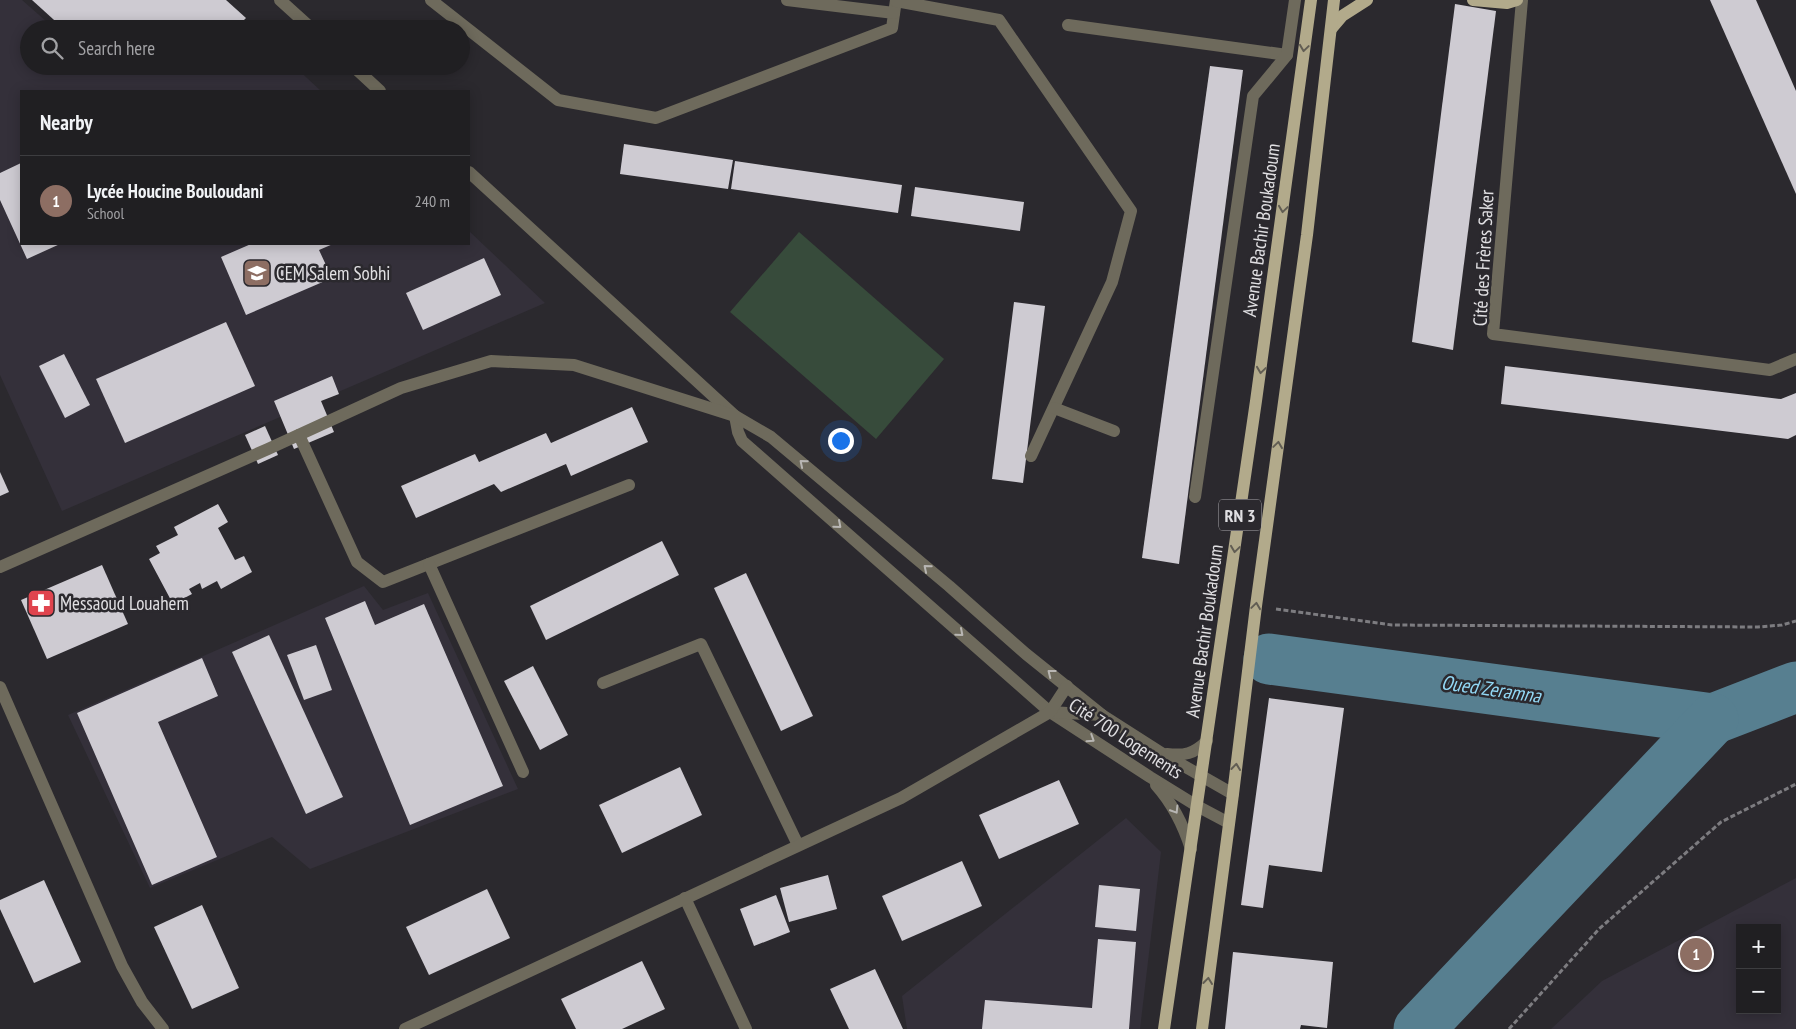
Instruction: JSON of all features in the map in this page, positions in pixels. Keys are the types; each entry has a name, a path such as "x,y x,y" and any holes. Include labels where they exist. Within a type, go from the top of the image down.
{"main road":[{"name":"Avenue Bachir Boukadoum","path":"1164,1029 1256,401 1311,0"},
{"name":"RN 3","path":"1202,1029 1256,606 1307,236 1334,0"},
{"path":"1331,29 1342,16 1368,0"},
{"path":"1473,0 1507,3 1517,0"}],"street":[{"path":"280,0 302,20"},
{"path":"431,0 456,20"},
{"path":"787,0 895,5 999,20 1131,211 1112,282 1031,456"},
{"path":"1196,497 1254,96 1287,56 1294,0"},
{"name":"Cité des Frères Saker","path":"1522,0 1493,334 1770,370 1796,359"},
{"path":"470,31 558,100 656,118 892,28 895,5"},
{"path":"1068,26 1287,56"},
{"path":"363,75 379,90"},
{"path":"470,173 735,416 771,437 949,586 1026,654 1102,715"},
{"path":"0,567 401,388 492,361 574,365 735,416"},
{"path":"1054,408 1114,432"},
{"path":"735,416 742,441 1050,712"},
{"path":"299,435 357,562 383,582 629,485"},
{"path":"429,564 523,772"},
{"path":"603,683 701,644 798,845"},
{"path":"405,1029 900,798 1050,712 1067,686"},
{"path":"0,687 122,966 142,1002 163,1029"},
{"name":"Cité 700 Logements","path":"1050,712 1102,715 1233,794"},
{"name":"Cité 700 Logements","path":"1050,712 1150,777 1229,823"},
{"path":"1164,754 1188,754 1199,749 1207,741"},
{"path":"1150,777 1177,814 1191,849"},
{"path":"686,898 746,1029"}],"path":[{"path":"1256,606 1392,625 1758,627 1782,625 1796,621"},
{"path":"1508,1029 1599,929 1721,822 1796,784"}],"shaded area":[{"name":"CEM Salem Sobhi","path":"0,0 22,0 45,20 20,20 20,75 304,75 320,90 20,90 20,245 470,245 470,232 545,303 62,511 0,375"},
{"path":"364,586 383,610 428,593 518,789 310,869 272,837 150,888 68,715"},
{"path":"1126,818 1161,852 1140,1029 907,1029 902,996"},
{"path":"1796,878 1796,1029 1551,1029 1602,981"}],"green space":[{"path":"799,232 944,359 876,439 730,312"}],"building":[{"path":"32,0 226,0 246,18 244,20 54,20"},
{"path":"1710,0 1756,0 1796,91 1796,194"},
{"path":"1455,4 1496,11 1453,350 1412,342"},
{"path":"1210,66 1243,70 1179,564 1142,558"},
{"path":"624,144 733,160 728,189 620,174"},
{"path":"735,161 902,185 898,213 731,189"},
{"path":"20,163 20,244 0,200 0,173"},
{"path":"915,187 1024,202 1020,231 911,216"},
{"path":"21,245 58,245 27,259"},
{"path":"249,245 331,245 319,250 332,278 246,315 221,257"},
{"path":"484,258 501,295 423,330 406,293"},
{"path":"1014,302 1045,306 1023,483 992,479"},
{"path":"226,322 255,386 125,443 96,379"},
{"path":"64,354 90,405 65,418 39,366"},
{"path":"1505,366 1781,399 1796,393 1796,435 1788,439 1501,404"},
{"path":"332,376 339,394 321,401 334,432 294,449 274,401"},
{"path":"632,407 648,442 571,476 566,464 501,492 494,484 416,518 401,486 475,454 479,462 546,433 551,443"},
{"path":"265,426 278,455 258,464 245,435"},
{"path":"0,472 9,492 0,496"},
{"path":"218,504 228,522 218,528 235,560 244,556 252,572 221,589 217,581 202,589 200,583 189,589 192,594 173,604 149,559 160,553 156,546 178,535 174,527"},
{"path":"662,541 679,575 546,640 530,606"},
{"path":"102,565 128,624 47,659 21,600"},
{"path":"746,573 813,716 781,731 714,588"},
{"path":"365,601 375,625 424,604 503,786 410,825 325,618"},
{"path":"269,635 343,797 306,814 232,652"},
{"path":"316,645 332,690 304,700 287,655"},
{"path":"202,658 218,696 158,722 217,857 152,885 77,713"},
{"path":"533,666 568,735 540,750 504,681"},
{"path":"1269,698 1344,708 1322,872 1269,865 1263,908 1241,905"},
{"path":"680,767 702,815 622,853 599,805"},
{"path":"1059,780 1079,824 999,859 979,815"},
{"path":"962,861 982,906 902,941 882,896"},
{"path":"828,875 837,909 789,922 780,888"},
{"path":"44,880 81,962 34,983 0,909 0,900"},
{"path":"1099,885 1140,889 1136,931 1095,927"},
{"path":"487,889 510,938 429,975 406,927"},
{"path":"776,895 790,932 754,946 740,909"},
{"path":"202,905 239,988 192,1009 154,927"},
{"path":"1098,939 1136,942 1129,1029 982,1029 985,1000 1092,1008"},
{"path":"1233,952 1333,962 1327,1028 1301,1025 1300,1029 1225,1029"},
{"path":"642,961 665,1009 622,1029 576,1029 561,999"},
{"path":"875,969 903,1029 849,1029 830,989"}],"waterway":[{"name":"Oued Zeramna","path":"1269,659 1713,719 1796,687"},
{"name":"Oued Zeramna","path":"1419,1029 1713,719"}],"place":[{"name":"CEM Salem Sobhi","path":"257,273"},
{"name":"Messaoud Louahem","path":"41,603"},
{"name":"Lycée Houcine Bouloudani","path":"1696,954"}]}
